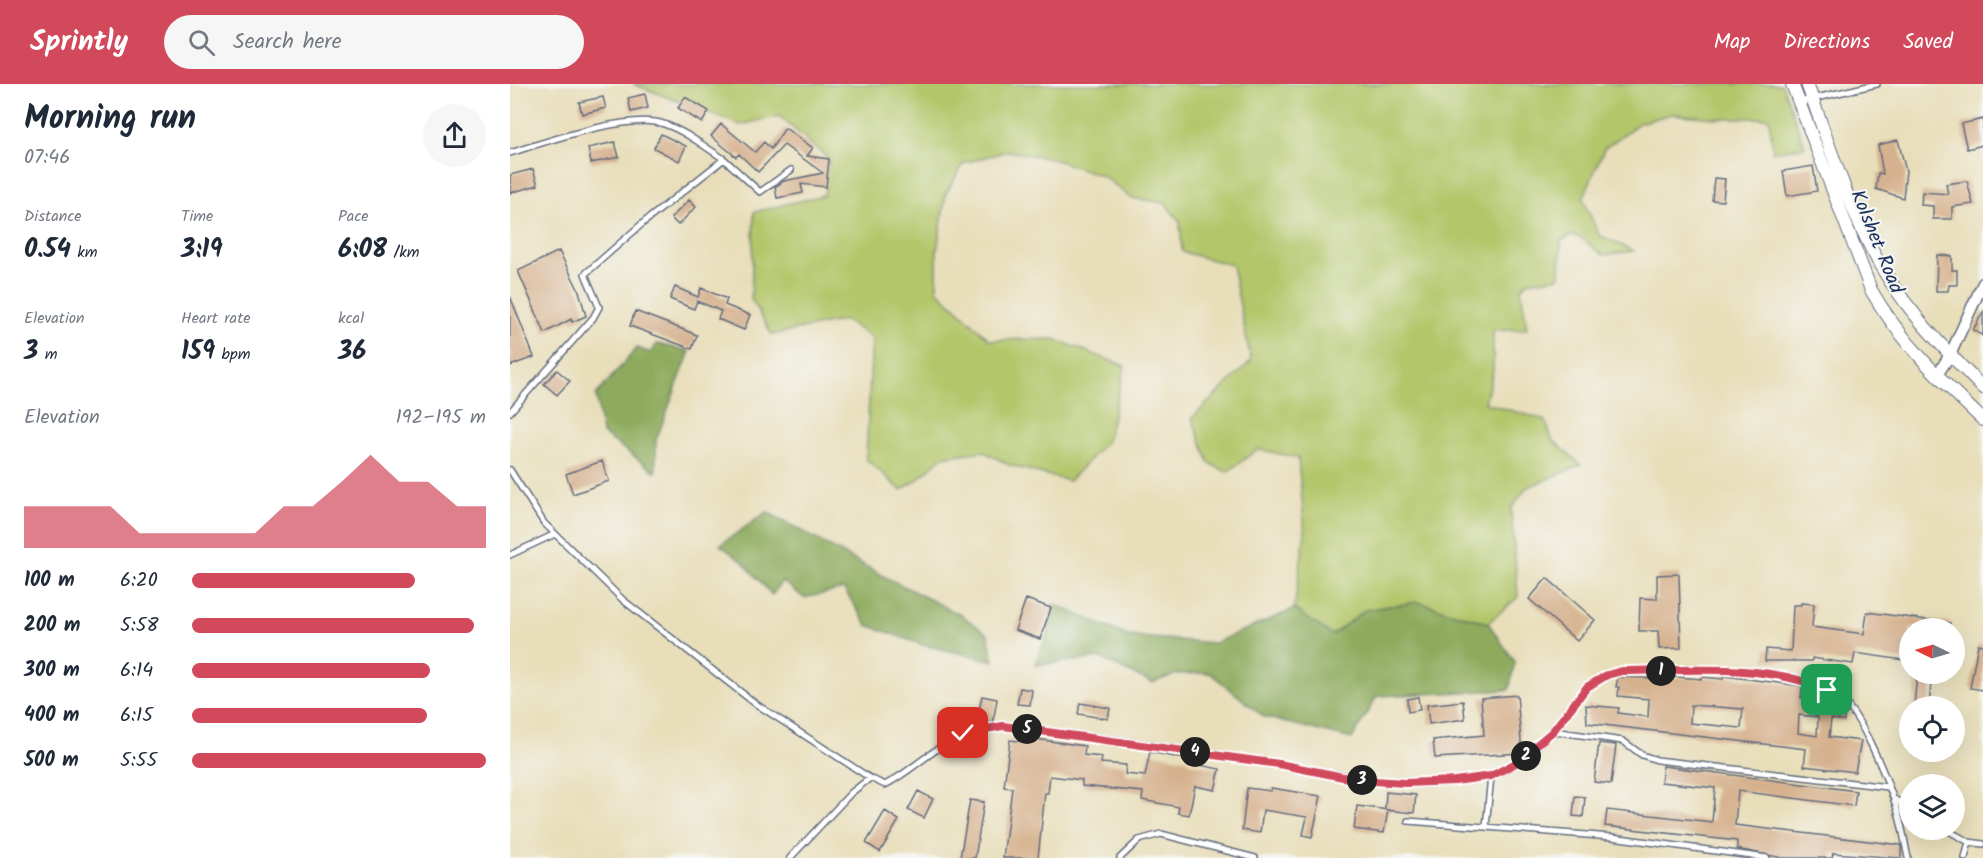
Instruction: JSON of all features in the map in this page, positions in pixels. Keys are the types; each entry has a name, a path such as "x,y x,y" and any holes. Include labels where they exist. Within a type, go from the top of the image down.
{"street":[{"name":"Kolshet Road","path":"1792,84 1822,168 1864,249 1921,324 1983,388"},
{"name":"Kolshet Road","path":"1807,84 1864,249 1871,290 1885,315 1936,375 1983,420"},
{"path":"1822,168 1836,164"},
{"path":"1936,375 1950,355 1983,283"}],"lane":[{"path":"1799,102 1812,97 1877,84"},
{"path":"510,153 563,136 645,120 674,128 724,159 760,192 791,170"},
{"path":"510,412 593,318 599,307 585,274 643,223 724,159"},
{"path":"510,470 544,523 623,600 756,704 885,786 899,778 930,753 963,733 1003,726 1267,762 1358,780 1405,783 1491,776 1529,753 1553,731 1587,687 1607,675 1622,671 1714,670 1784,674 1807,681 1842,700 1858,718 1894,799 1908,858"},
{"path":"510,555 555,534"},
{"path":"1553,731 1623,741 1642,755 1657,760 1888,787"},
{"path":"1486,827 1491,776"},
{"path":"790,858 851,792 870,778"},
{"path":"1894,799 1899,802"},
{"path":"1408,821 1612,837 1767,858"},
{"path":"1120,858 1139,840 1161,834 1255,858"},
{"path":"1965,840 1983,844"},
{"path":"1965,858 1969,842"}],"green space":[{"path":"633,84 1782,84 1805,147 1773,152 1769,118 1716,118 1672,114 1639,123 1604,149 1583,199 1599,235 1634,251 1603,255 1581,238 1571,235 1561,241 1560,277 1527,282 1521,289 1527,329 1493,331 1493,371 1485,403 1545,420 1552,439 1581,465 1526,488 1511,509 1518,597 1488,623 1418,602 1365,610 1332,635 1294,609 1305,533 1298,458 1258,449 1227,472 1209,463 1192,418 1251,361 1232,265 1182,252 1180,222 1165,203 1131,198 1103,176 1049,158 1008,151 964,163 946,193 937,251 937,290 990,340 1054,339 1125,366 1107,441 1069,481 1009,465 983,451 942,457 916,481 901,490 866,459 872,338 845,320 772,335 751,299 754,212 824,195 829,159 779,116 740,125"},
{"path":"657,344 690,351 656,440 656,472 602,433 596,395 637,348 651,353"},
{"path":"767,512 889,579 961,615 988,634 994,661 923,645 867,625 844,589 804,598 782,581 772,595 742,561 720,545"},
{"path":"1418,602 1488,623 1515,662 1509,690 1377,696 1352,739 1264,717 1210,673 1177,674 1152,683 1100,658 1035,665 1049,630 1054,604 1128,636 1214,643 1294,609 1332,635 1365,610"}],"building":[{"path":"645,94 648,108 631,112 628,98"},
{"path":"603,97 606,108 582,114 579,102"},
{"path":"685,97 709,111 702,123 678,108"},
{"path":"1983,119 1983,145 1967,149 1961,124"},
{"path":"721,124 755,152 764,142 771,149 785,128 813,148 807,156 829,159 826,187 801,184 803,193 777,198 775,187 784,181 823,173 784,145 758,172 739,154 736,157 711,136"},
{"path":"661,134 686,146 679,161 654,148"},
{"path":"1898,140 1906,171 1903,198 1876,189 1878,173 1883,174 1878,145"},
{"path":"615,142 619,157 591,163 588,148"},
{"path":"1813,166 1817,191 1787,196 1783,171"},
{"path":"533,169 538,185 510,193 510,175"},
{"path":"1714,178 1725,179 1723,201 1712,200"},
{"path":"1967,181 1973,204 1952,207 1952,219 1933,219 1933,206 1921,205 1922,192 1948,194 1946,184"},
{"path":"689,200 696,207 678,225 671,218"},
{"path":"559,251 579,291 586,316 572,322 571,319 545,333 518,271"},
{"path":"1937,255 1952,256 1952,270 1957,270 1957,285 1949,285 1948,291 1936,291"},
{"path":"675,287 698,297 701,288 727,299 725,305 750,315 744,330 718,319 721,311 697,301 694,309 670,299"},
{"path":"510,296 534,357 510,366"},
{"path":"635,311 697,335 692,349 630,326"},
{"path":"1983,312 1983,336 1973,330"},
{"path":"557,370 570,381 557,395 544,384"},
{"path":"602,461 609,481 573,494 566,474"},
{"path":"1679,574 1681,648 1659,649 1658,631 1639,631 1640,598 1657,599 1657,575"},
{"path":"1547,578 1595,620 1577,641 1529,599"},
{"path":"1026,599 1051,608 1040,639 1015,630"},
{"path":"1801,603 1814,604 1812,627 1864,634 1867,612 1912,618 1899,618 1899,659 1855,653 1853,664 1812,658 1812,661 1765,661 1766,649 1791,651 1793,605 1801,605"},
{"path":"1978,644 1983,645 1983,690 1970,688"},
{"path":"1651,675 1701,679 1701,677 1723,679 1724,676 1802,686 1801,698 1835,702 1835,705 1841,706 1845,711 1844,721 1831,719 1829,737 1861,741 1855,772 1804,766 1806,749 1587,723 1586,705 1619,708 1618,713 1648,717 1649,699 1618,696 1619,687 1616,687 1618,677 1651,678","holes":["1691,705 1743,709 1741,728 1690,723","1799,715 1818,717 1817,736 1798,733"]},
{"path":"1916,684 1931,684 1930,696 1915,696"},
{"path":"1020,688 1032,690 1030,705 1017,704"},
{"path":"1517,695 1522,753 1435,758 1433,740 1484,735 1481,698"},
{"path":"982,696 997,699 993,723 977,720"},
{"path":"1418,697 1420,710 1408,712 1407,699"},
{"path":"1463,701 1465,719 1429,724 1427,705"},
{"path":"1080,703 1110,708 1108,719 1078,714"},
{"path":"1028,738 1085,746 1084,755 1102,757 1101,763 1126,765 1125,774 1145,776 1150,752 1220,769 1215,790 1195,786 1189,815 1178,813 1179,807 1142,800 1143,792 1082,786 1082,780 1050,776 1048,793 1045,793 1038,858 1003,858 1012,788 1004,787 1010,740 1028,742"},
{"path":"1599,743 1616,745 1611,784 1594,782"},
{"path":"1663,766 1856,791 1854,806 1738,791 1735,825 1901,845 1901,858 1833,853 1832,858 1783,858 1737,849 1737,841 1605,826 1607,810 1712,822 1715,788 1661,782"},
{"path":"1247,788 1271,791 1271,788 1321,796 1312,837 1303,835 1307,817 1263,810 1260,833 1242,830"},
{"path":"918,791 933,799 924,818 908,810"},
{"path":"1386,792 1416,795 1414,813 1385,810"},
{"path":"1575,796 1585,797 1583,817 1573,816"},
{"path":"970,800 984,802 975,858 960,858"},
{"path":"1357,806 1388,810 1384,833 1354,829"},
{"path":"885,811 899,820 880,852 866,843"}],"route":[{"path":"963,733 1003,726 1091,736 1279,764 1358,780 1405,783 1455,781 1491,776 1514,764 1553,731 1587,687 1607,675 1622,671 1714,670 1784,674 1827,690"}]}
